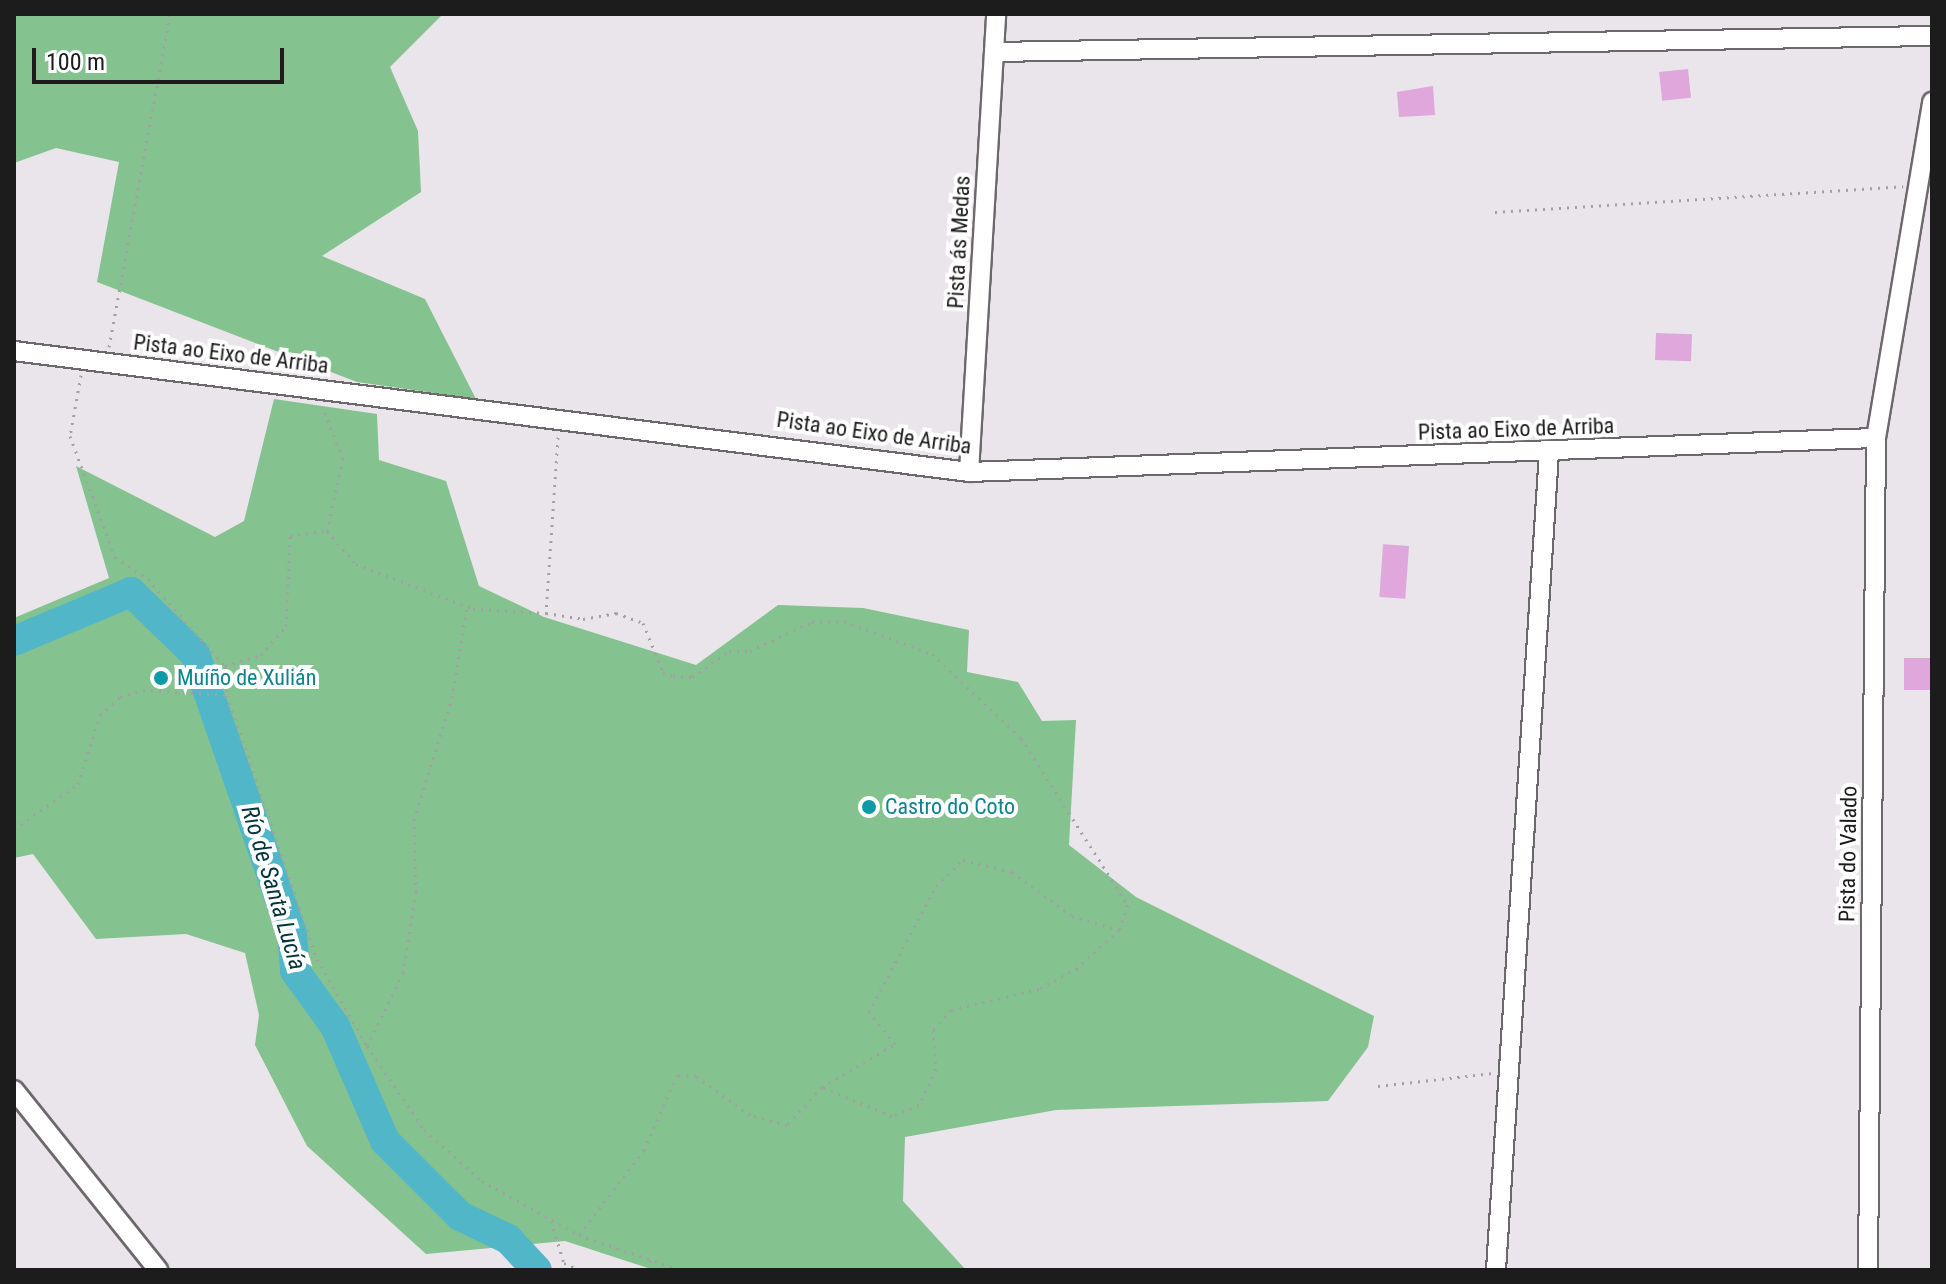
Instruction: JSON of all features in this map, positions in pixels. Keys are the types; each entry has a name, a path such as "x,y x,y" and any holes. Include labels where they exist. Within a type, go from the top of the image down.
{"street":[{"name":"Pista ás Medas","path":"969,472 996,14"},
{"path":"994,52 1932,36"},
{"name":"Pista do Valado","path":"1868,1270 1876,438 1932,102"},
{"name":"Pista ao Eixo de Arriba","path":"14,351 559,417 969,472 1549,453 1876,438"},
{"path":"1496,1270 1549,453"},
{"path":"14,1090 158,1270"}],"path":[{"path":"107,363 170,14"},
{"path":"1495,212 1918,184"},
{"path":"84,360 70,436 115,557 148,579 225,666 227,695 317,959 367,1046 424,1130 482,1181 579,1235 651,1257 680,1270"},
{"path":"317,389 343,459 327,531"},
{"path":"546,613 559,417"},
{"path":"225,666 261,655 286,626 290,536 327,531"},
{"path":"327,531 356,564 467,606 583,619 616,613 643,623 663,672 673,676 692,677 729,651 750,651 812,622 844,621 932,654 1021,738 1054,785 1128,905 1119,930 1039,989 951,1010 933,1030 936,1069 919,1105 892,1116 822,1087"},
{"path":"367,1046 403,973 416,892 414,820 452,698 467,606"},
{"path":"14,829 78,784 100,715 120,697 143,690 182,696 227,695"},
{"path":"579,1235 644,1150 677,1075 696,1076 750,1115 787,1125 822,1087 895,1044 869,1012 936,886 963,860 1012,872 1072,916 1119,930"},
{"path":"1378,1086 1509,1071"},
{"path":"550,1219 564,1263 579,1270"},
{"path":"649,1270 651,1257"}],"green space":[{"path":"14,14 443,14 390,67 418,131 421,192 322,256 425,299 476,399 357,382 97,282 119,162 56,148 14,163"},
{"path":"274,399 377,414 379,460 446,481 479,586 544,617 696,665 778,605 863,608 969,630 967,672 1018,682 1042,721 1076,720 1069,845 1136,897 1374,1016 1368,1047 1328,1101 1056,1110 905,1137 903,1201 966,1270 654,1270 565,1241 426,1254 307,1146 255,1045 259,1015 245,953 186,934 96,939 33,854 14,858 14,618 109,578 76,466 215,537 244,521"}],"building":[{"path":"1688,69 1691,98 1662,101 1659,72"},
{"path":"1433,86 1435,115 1399,117 1397,92"},
{"path":"1656,333 1692,334 1691,361 1655,360"},
{"path":"1383,544 1409,546 1405,599 1379,597"},
{"path":"1904,658 1931,658 1931,690 1904,690"}],"waterway":[{"name":"Río de Santa Lucía","path":"14,641 131,592 195,654 292,934 295,971 335,1026 385,1141 460,1216 508,1239 537,1270"}],"place":[{"name":"Muíño de Xulián","path":"161,678"},
{"name":"Castro do Coto","path":"869,807"}]}
